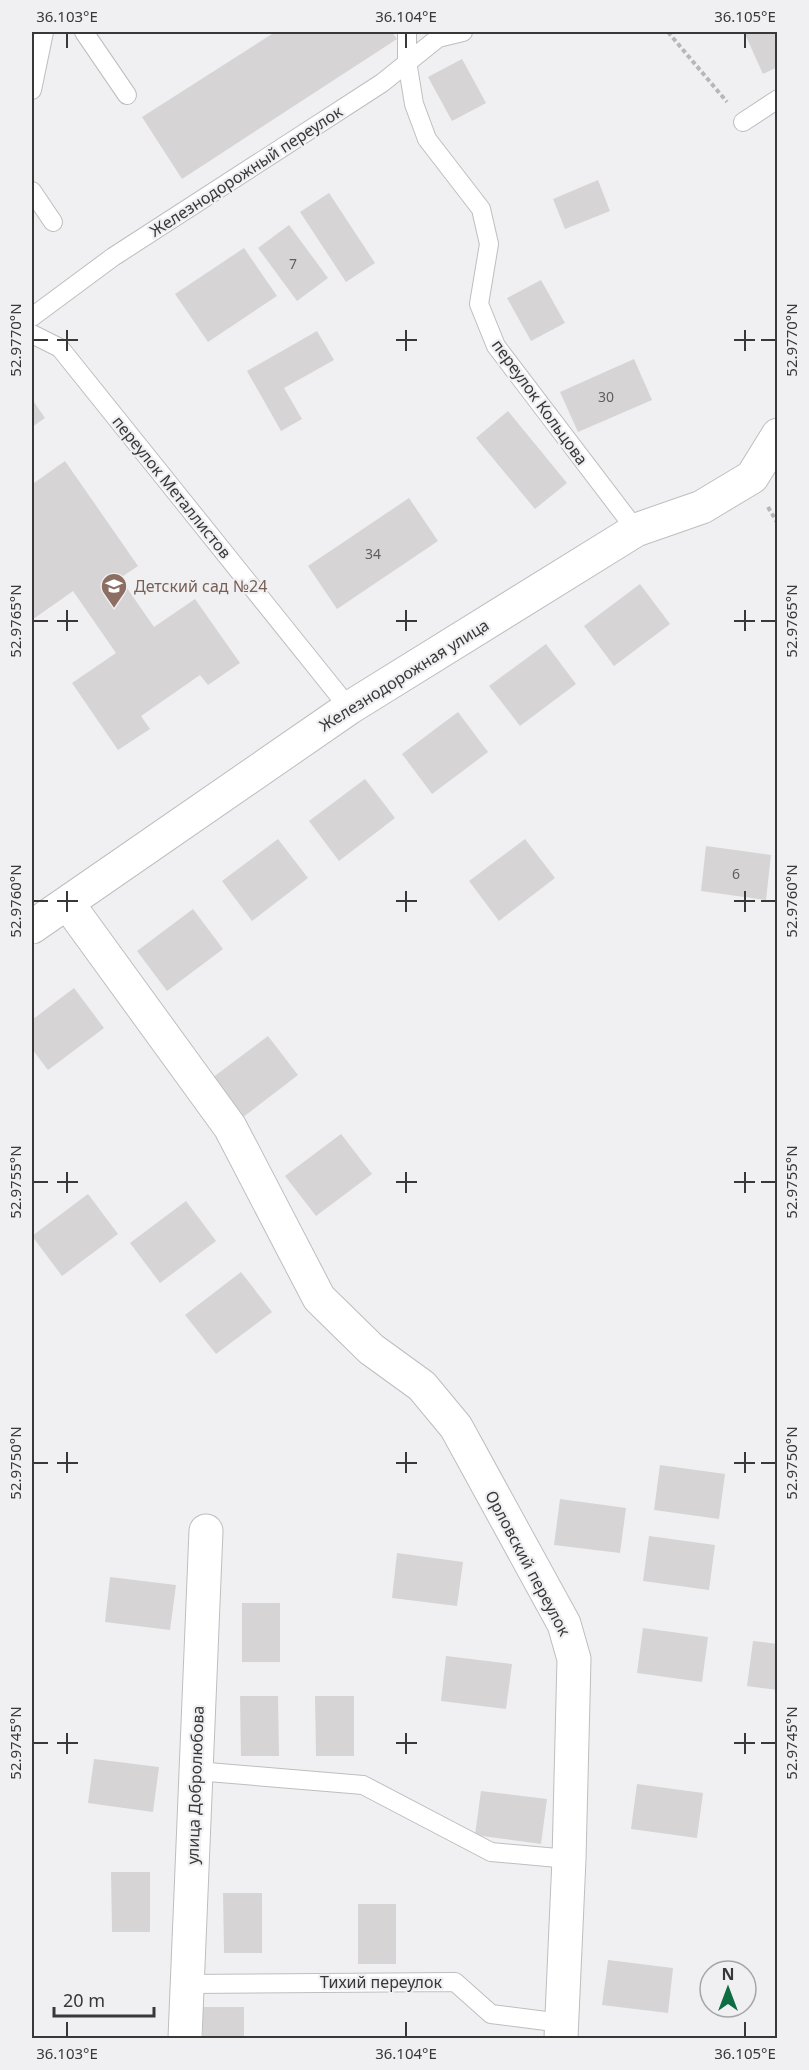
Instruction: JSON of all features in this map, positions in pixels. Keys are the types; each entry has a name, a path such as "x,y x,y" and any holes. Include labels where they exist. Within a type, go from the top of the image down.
{"street":[{"name":"Железнодорожная улица","path":"32,927 349,708 636,530 702,507 752,477 777,435"},
{"name":"Орловский переулок","path":"68,904 230,1126 319,1298 371,1349 422,1386 456,1427 564,1624 574,1659 569,1859 561,2031"},
{"name":"улица Добролюбова","path":"185,2038 206,1531"}],"lane":[{"path":"32,90 44,32"},
{"path":"84,32 127,95"},
{"name":"переулок Кольцова","path":"408,32 407,61 414,104 427,139 481,209 489,244 479,304 495,346 636,530"},
{"name":"Железнодорожный переулок","path":"32,317 113,256 382,82 438,38 463,32"},
{"path":"743,122 777,99"},
{"path":"32,191 53,222"},
{"name":"переулок Металлистов","path":"32,334 60,348 349,708"},
{"path":"196,1772 363,1785 491,1852 569,1859"},
{"name":"Тихий переулок","path":"187,1984 454,1982 491,2014 561,2031"}],"path":[{"path":"668,32 743,122"}],"building":[{"path":"275,32 392,32 397,39 182,179 142,117"},
{"path":"744,32 777,32 778,67 763,74"},
{"path":"462,59 486,103 452,121 428,77"},
{"path":"598,180 610,211 565,229 553,199"},
{"path":"329,193 375,263 346,282 300,212"},
{"path":"289,225 328,278 297,301 258,248"},
{"path":"244,248 277,296 208,342 175,294"},
{"path":"541,280 565,323 531,341 507,298"},
{"path":"317,331 334,360 284,388 302,419 281,431 247,371"},
{"path":"634,359 652,400 578,432 560,392"},
{"path":"32,399 45,418 32,427"},
{"path":"508,411 567,483 535,509 476,438"},
{"name":"Детский сад №24","path":"65,461 138,566 120,578 154,627 195,599 240,663 208,685 200,675 141,716 150,729 118,750 72,683 116,653 73,591 32,620 32,479 34,483"},
{"path":"409,498 438,541 337,609 308,566"},
{"path":"640,584 670,624 614,666 584,626"},
{"path":"546,644 576,684 520,726 489,686"},
{"path":"458,712 488,752 432,794 402,754"},
{"path":"365,779 395,818 339,861 309,821"},
{"path":"278,839 308,878 252,921 222,881"},
{"path":"525,839 555,878 499,921 469,881"},
{"path":"706,846 771,855 766,900 701,891"},
{"path":"193,909 223,949 167,991 137,951"},
{"path":"74,988 104,1028 48,1070 32,1049 32,1020"},
{"path":"268,1036 298,1075 242,1118 212,1078"},
{"path":"341,1134 372,1174 316,1216 285,1176"},
{"path":"88,1194 118,1234 62,1276 32,1236"},
{"path":"186,1201 216,1241 160,1283 130,1243"},
{"path":"241,1272 272,1312 216,1354 185,1315"},
{"path":"660,1465 725,1474 719,1519 654,1510"},
{"path":"560,1499 626,1508 620,1553 554,1545"},
{"path":"649,1536 715,1545 709,1590 643,1581"},
{"path":"397,1553 463,1562 457,1606 392,1598"},
{"path":"110,1577 176,1585 170,1630 105,1622"},
{"path":"242,1603 280,1603 280,1662 242,1662"},
{"path":"643,1628 708,1637 702,1682 637,1673"},
{"path":"753,1641 778,1644 778,1690 747,1686"},
{"path":"446,1656 512,1664 506,1709 441,1701"},
{"path":"240,1696 278,1696 279,1756 241,1756"},
{"path":"315,1696 354,1696 354,1756 316,1756"},
{"path":"94,1759 159,1767 153,1812 88,1803"},
{"path":"637,1784 703,1793 697,1838 631,1829"},
{"path":"481,1791 547,1799 541,1844 475,1835"},
{"path":"111,1872 150,1872 150,1932 112,1932"},
{"path":"223,1893 262,1893 262,1953 224,1953"},
{"path":"358,1904 396,1904 396,1964 358,1964"},
{"path":"608,1960 673,1968 668,2013 602,2005"},
{"path":"203,2007 244,2007 244,2038 203,2038"}],"place":[{"name":"Детский сад №24","path":"114,609"}]}
